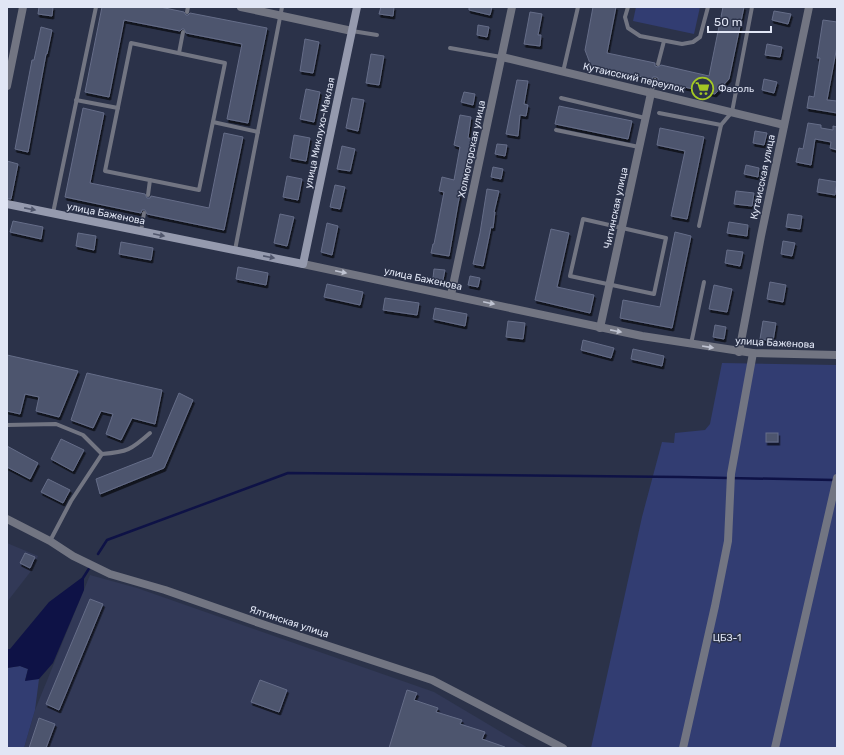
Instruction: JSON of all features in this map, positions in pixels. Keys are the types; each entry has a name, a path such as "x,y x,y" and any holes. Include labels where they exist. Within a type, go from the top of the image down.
{"street":[{"path":"7,86 23,7"},
{"path":"241,7 281,11 352,31"},
{"name":"улица Миклухо-Маклая","path":"303,264 357,7"},
{"name":"Холмогорская улица","path":"451,295 512,7"},
{"name":"Кутаисская улица","path":"739,352 809,7"},
{"name":"Кутаисский переулок","path":"502,57 784,125"},
{"name":"Читинская улица","path":"600,328 651,93"},
{"name":"улица Баженова","path":"7,204 303,264 600,328 739,352 837,355"},
{"path":"683,748 728,541 731,474 753,353"},
{"path":"775,748 837,478"},
{"name":"Ялтинская улица","path":"7,519 50,541 73,556 110,574 165,590 265,625 432,680 563,748"}],"lane":[{"path":"52,213 96,7"},
{"path":"187,12 188,7"},
{"path":"563,72 578,7"},
{"path":"628,7 626,17 628,28 640,36 682,44 693,42 700,37 708,7"},
{"path":"699,226 720,125 732,112 752,7"},
{"path":"235,250 281,11"},
{"path":"352,31 377,35"},
{"path":"179,53 183,32"},
{"path":"658,64 664,41"},
{"path":"131,43 179,53 225,63 199,190 105,172 131,43"},
{"path":"450,48 502,57"},
{"path":"651,93 654,80"},
{"path":"561,98 646,118"},
{"path":"76,100 118,108"},
{"path":"659,113 720,125"},
{"path":"213,122 258,132"},
{"path":"556,130 639,147"},
{"path":"148,195 150,180"},
{"path":"141,231 144,213"},
{"path":"583,220 666,238 654,294 609,285 570,276 583,220"},
{"path":"691,344 704,282"},
{"path":"7,425 56,424 83,435 102,454"},
{"path":"102,454 123,452 136,446 150,433"},
{"path":"50,541 71,501 102,454"}],"shaded area":[{"path":"7,543 38,556 31,571 7,602"},
{"path":"90,575 137,588 434,692 528,748 24,748 35,710"},
{"path":"84,576 84,590 53,663 39,679 25,681 28,669 20,666 7,668 7,649 10,649 49,602"}],"green space":[{"path":"636,7 700,7 694,34 633,21"},
{"name":"ЦБЗ-1","path":"722,363 837,365 837,748 591,748 642,517 662,442 674,443 675,433 705,430 710,424"},
{"path":"20,666 28,669 25,680 39,679 35,710 24,748 7,748 7,668"}],"building":[{"path":"39,7 53,7 52,16 38,14"},
{"path":"102,7 160,7 184,12 186,15 190,13 267,28 248,123 227,119 242,44 186,33 184,29 180,31 124,20 109,97 85,92"},
{"path":"381,7 394,7 393,16 379,14"},
{"path":"469,7 492,7 490,15 469,10"},
{"path":"593,7 616,7 607,53 655,63 655,66 658,67 661,65 709,76 723,7 744,7 729,79 715,94 658,81 658,78 656,77 653,77 652,79 591,66 585,50"},
{"path":"774,11 791,14 788,24 772,20"},
{"path":"530,12 542,14 538,35 541,35 540,46 524,44"},
{"path":"823,20 837,22 837,46 827,100 837,101 837,113 807,108 809,96 814,97 820,58 817,58"},
{"path":"478,25 489,27 487,37 477,35"},
{"path":"41,27 52,30 46,54 28,152 15,149 32,60 34,60"},
{"path":"305,39 319,42 313,73 300,71"},
{"path":"767,44 782,47 780,57 765,55"},
{"path":"371,54 384,56 379,85 366,83"},
{"path":"764,79 777,82 774,93 762,90"},
{"path":"517,80 528,81 524,104 528,105 526,116 520,115 518,136 506,134"},
{"path":"306,89 320,92 314,122 300,119"},
{"path":"464,92 475,94 473,105 461,102"},
{"path":"352,98 364,100 358,131 346,128"},
{"path":"559,106 632,121 628,139 555,124"},
{"path":"83,108 104,113 90,183 145,194 147,198 150,198 151,196 209,208 224,133 243,137 224,230 147,214 145,210 142,210 141,213 65,197"},
{"path":"460,115 471,117 468,138 473,139 467,171 465,171 458,204 449,256 431,253 444,192 439,191 442,177 454,180 460,147 454,145"},
{"path":"808,123 821,125 821,128 833,130 833,126 837,127 837,150 830,148 831,142 815,139 811,165 796,162 799,148 803,149"},
{"path":"660,128 704,137 687,219 671,216 685,151 657,145"},
{"path":"755,131 767,133 764,145 753,143"},
{"path":"294,135 310,138 306,161 290,158"},
{"path":"497,144 507,145 505,156 495,154"},
{"path":"342,146 355,149 350,171 337,169"},
{"path":"7,161 18,164 11,199 7,199"},
{"path":"746,165 759,168 758,177 744,174"},
{"path":"493,167 503,169 501,179 491,177"},
{"path":"287,176 302,179 298,200 283,197"},
{"path":"819,179 837,182 835,195 817,192"},
{"path":"335,185 345,187 340,209 330,207"},
{"path":"487,189 499,191 494,212 493,228 491,227 483,266 473,264"},
{"path":"736,191 754,193 752,206 734,204"},
{"path":"280,214 294,217 287,246 274,243"},
{"path":"788,214 802,216 800,229 786,227"},
{"path":"13,221 43,227 41,239 10,232"},
{"path":"729,222 748,225 747,236 727,233"},
{"path":"327,223 338,226 332,255 321,252"},
{"path":"551,229 569,233 557,287 594,295 590,313 535,300"},
{"path":"675,232 691,236 672,328 620,318 623,300 660,307"},
{"path":"78,233 96,236 94,250 76,246"},
{"path":"783,241 795,243 792,256 781,254"},
{"path":"121,242 153,248 151,260 119,254"},
{"path":"727,250 743,252 740,266 725,263"},
{"path":"238,267 268,273 266,285 236,279"},
{"path":"434,269 445,270 443,280 433,278"},
{"path":"470,276 480,278 478,287 468,285"},
{"path":"770,282 786,285 783,302 767,299"},
{"path":"327,284 363,292 360,305 324,297"},
{"path":"714,285 732,289 727,312 709,309"},
{"path":"385,298 419,303 417,315 383,310"},
{"path":"435,308 467,314 465,326 433,319"},
{"path":"508,321 525,323 523,339 506,337"},
{"path":"763,321 776,323 773,341 760,339"},
{"path":"715,325 726,327 724,339 713,337"},
{"path":"583,340 614,348 611,358 581,350"},
{"path":"633,349 664,356 662,366 631,359"},
{"path":"7,355 78,371 59,417 36,411 39,397 25,394 20,414 7,411"},
{"path":"87,373 162,390 155,424 132,418 121,440 106,434 113,414 101,411 93,428 71,420"},
{"path":"179,393 193,400 164,468 100,494 96,479 152,457"},
{"path":"766,433 778,433 778,442 766,442"},
{"path":"61,439 84,450 73,471 51,459"},
{"path":"7,446 38,463 30,479 7,467"},
{"path":"48,479 70,490 63,503 41,492"},
{"path":"25,553 35,557 30,568 20,563"},
{"path":"90,599 103,604 59,710 46,704"},
{"path":"260,680 287,690 279,712 251,702"},
{"path":"407,690 417,693 414,700 438,708 436,712 462,720 460,724 485,732 482,739 505,748 389,748"},
{"path":"39,718 55,724 46,748 29,748"}],"waterway":[{"path":"98,554 107,540 288,473 834,480"},
{"path":"83,578 90,567"}],"place":[{"name":"Фасоль","path":"703,89"}]}
